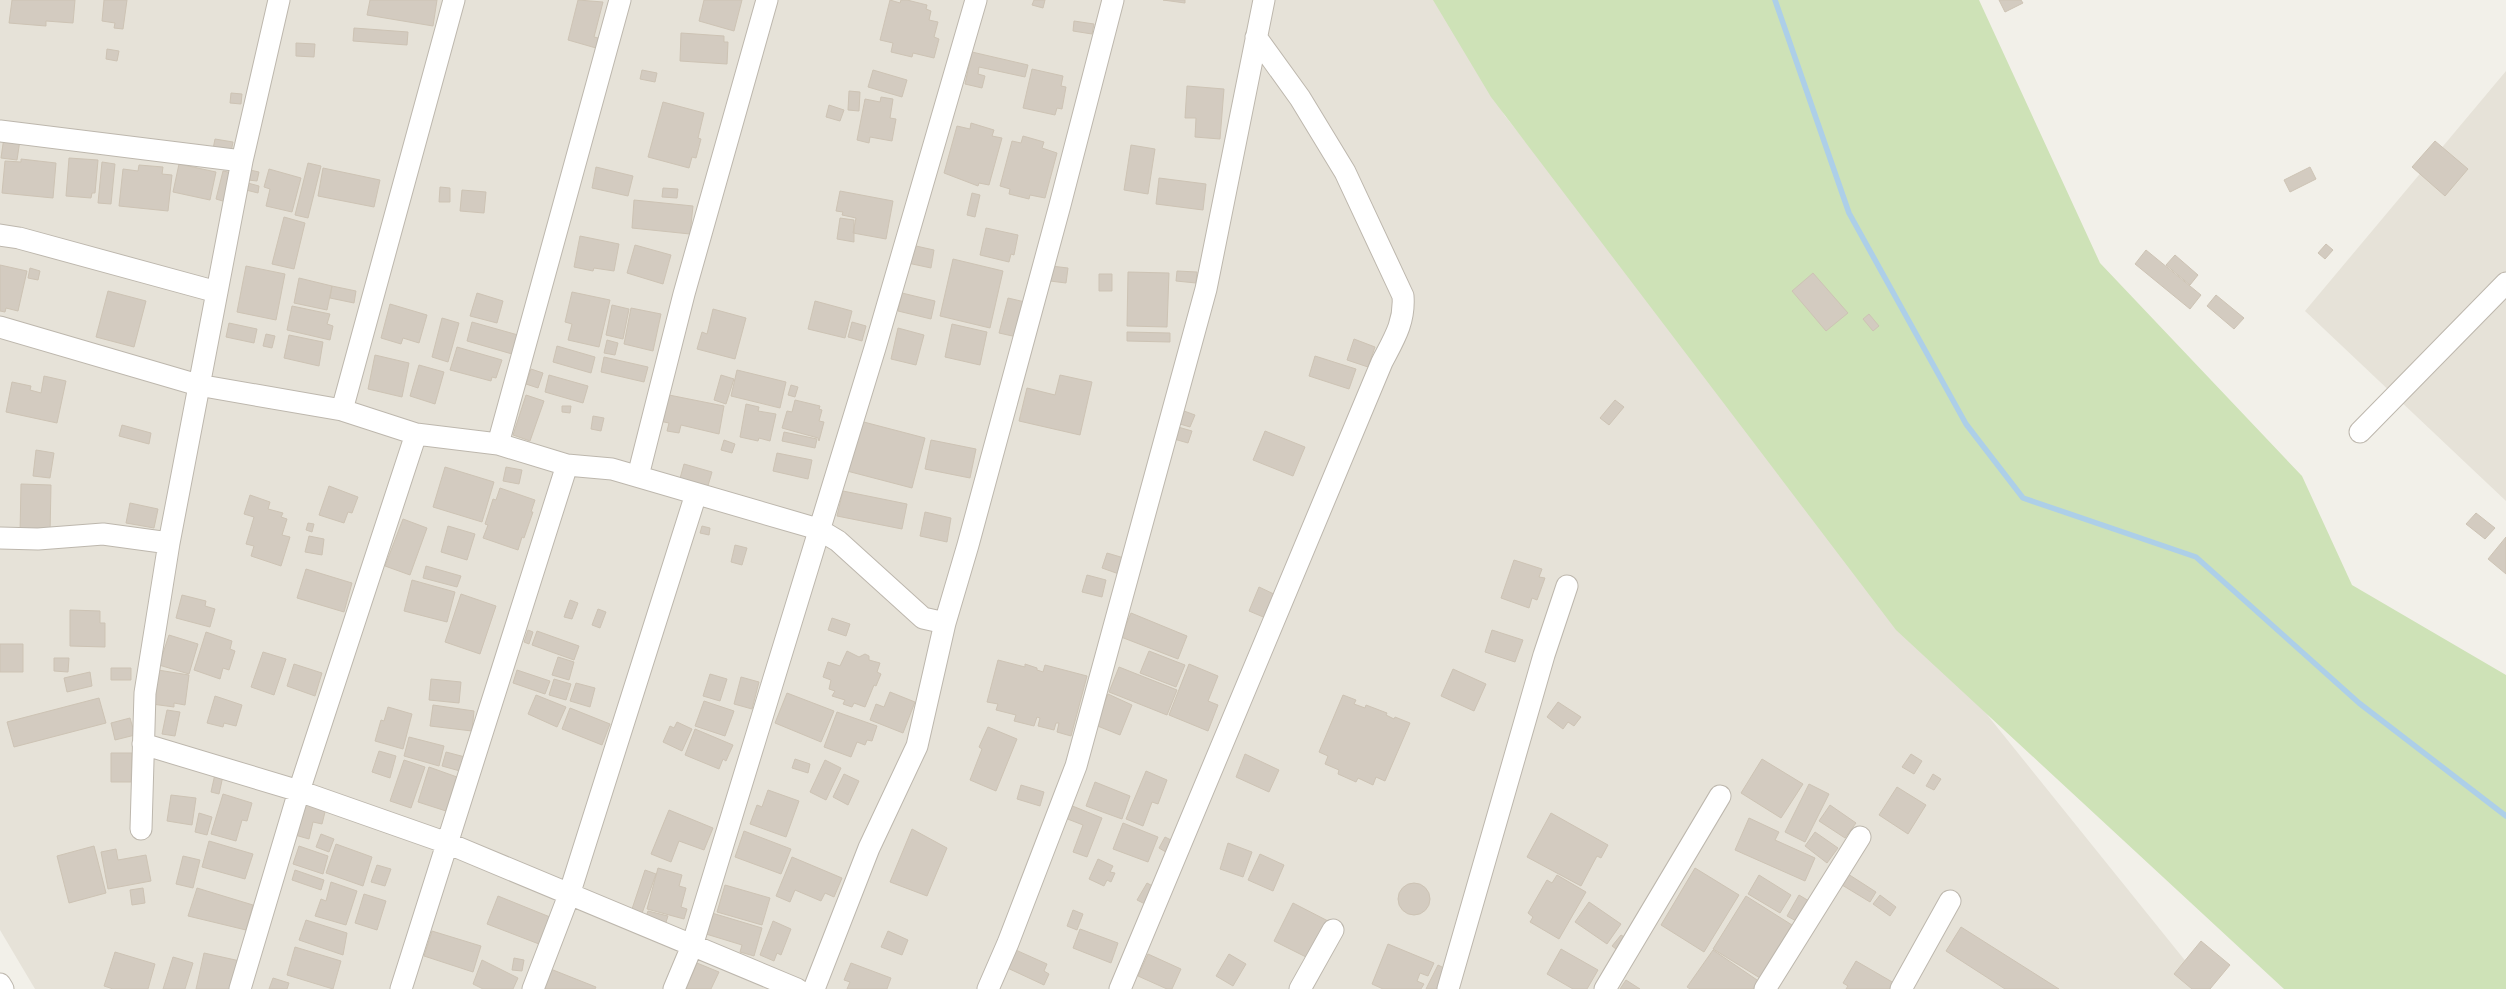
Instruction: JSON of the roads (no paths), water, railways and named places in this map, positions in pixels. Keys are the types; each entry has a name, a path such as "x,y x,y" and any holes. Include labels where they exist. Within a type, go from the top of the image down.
{"street":[{"path":"141,829 145,693 169,543 242,161 279,0"},
{"path":"342,410 454,0"},
{"path":"498,444 620,0"},
{"path":"638,476 684,294 767,0"},
{"path":"674,989 692,946 818,529 875,348 976,0"},
{"path":"814,989 869,848 917,746 945,623 1057,215 1113,0"},
{"path":"988,989 1008,943 1076,766 1206,289 1264,0"},
{"path":"1120,989 1382,362 1400,329 1404,313 1403,296 1345,172 1300,98 1256,37"},
{"path":"0,131 242,161"},
{"path":"0,235 19,238 217,292"},
{"path":"2360,432 2506,283"},
{"path":"0,327 198,385 342,410 416,434 498,444 567,466 612,469 818,529 838,541 923,618 945,623"},
{"path":"240,989 299,791 416,434"},
{"path":"401,989 567,466"},
{"path":"533,989 569,895 696,494"},
{"path":"0,538 103,534 169,543"},
{"path":"1448,989 1544,655 1567,586"},
{"path":"143,744 299,791 447,844 797,989"},
{"path":"1605,989 1720,796"},
{"path":"1765,989 1860,837"},
{"path":"1902,989 1950,900"},
{"path":"1300,989 1333,930"},
{"path":"0,984 3,989"}],"waterway":[{"path":"1775,0 1849,213 1966,424 2023,498 2196,557 2359,703 2506,816"}]}
